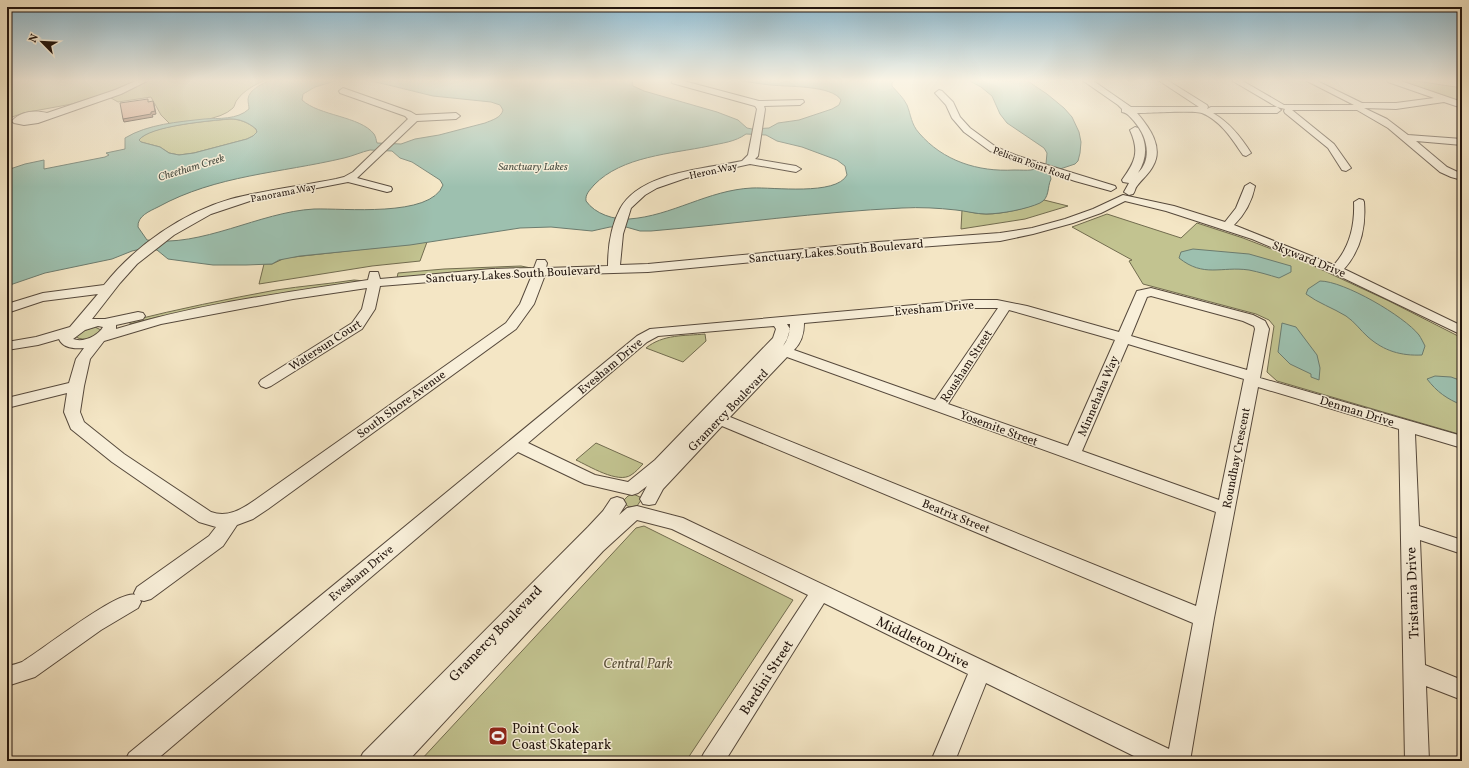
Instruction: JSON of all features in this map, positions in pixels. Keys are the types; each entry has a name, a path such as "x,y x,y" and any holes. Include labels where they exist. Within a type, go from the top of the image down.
{"street":[{"path":"7,124 19,121 23,116 26,116"},
{"path":"410,116 413,118 456,116"},
{"name":"Heron Way","path":"614,265 621,223 630,202 643,191 654,185 676,178 749,161 754,155 760,116"},
{"name":"Pelican Point Road","path":"957,116 961,124 982,142 1003,154 1111,191"},
{"name":"Sanctuary Lakes South Boulevard","path":"374,278 294,295 158,320 83,344 73,336 91,323 105,323 238,295 374,278 458,275 540,266 614,265 648,268 878,246 1027,226 1055,219 1098,204 1105,199 1111,191 1123,184 1134,172 1140,160 1141,148 1129,116"},
{"name":"Sanctuary Lakes South Boulevard","path":"928,240 1000,237 1045,228 1086,215 1127,196 1131,186 1144,174 1149,166 1152,153 1149,138 1144,128 1132,116"},
{"path":"1213,116 1234,133 1246,153"},
{"path":"1291,116 1331,146 1346,168"},
{"path":"1373,116 1407,138 1442,170 1462,177"},
{"name":"Panorama Way","path":"73,336 94,309 107,288 122,271 158,241 188,220 223,206 249,198 348,179 357,174 412,122 413,118"},
{"path":"1407,138 1462,142"},
{"path":"749,161 798,169"},
{"path":"348,179 387,189"},
{"path":"1226,227 1237,216 1244,204 1251,185"},
{"path":"1111,191 1127,196"},
{"name":"Skyward Drive","path":"1127,196 1226,227 1277,246 1336,270 1461,328"},
{"path":"1336,270 1349,253 1355,240 1360,217 1359,202"},
{"name":"South Shore Avenue","path":"105,323 110,327 106,334 99,339 83,359 76,386 72,412 77,425 118,458 205,517 218,522 230,521 248,514 511,326 529,304 540,266"},
{"name":"Watersun Court","path":"266,383 357,326 365,318 369,311 374,278"},
{"path":"7,309 15,304 47,297 107,288"},
{"name":"Roundhay Crescent","path":"1122,338 1140,296 1146,292 1160,294 1248,318 1262,326 1204,618 1178,761"},
{"name":"Evesham Drive","path":"137,761 642,339 651,334 667,330 970,304 1002,305 1027,310 1252,378"},
{"name":"Rousham Street","path":"939,406 992,325 1002,305"},
{"path":"94,309 105,323"},
{"name":"Gramercy Boulevard","path":"371,761 609,516 633,501 659,481 714,416 779,349 796,337 797,319"},
{"name":"Gramercy Boulevard","path":"778,321 783,333 780,339 779,349"},
{"path":"7,346 73,336"},
{"path":"7,355 73,336"},
{"path":"73,336 83,359"},
{"name":"Minnehaha Way","path":"1073,454 1122,338"},
{"name":"Yosemite Street","path":"779,349 1226,509"},
{"name":"Denman Drive","path":"1252,378 1462,442"},
{"path":"7,403 76,386"},
{"name":"Beatrix Street","path":"714,416 1204,618"},
{"name":"Tristania Drive","path":"1406,426 1417,761"},
{"path":"516,444 633,501"},
{"name":"Gramercy Boulevard","path":"392,761 596,546 633,501"},
{"name":"Middleton Drive","path":"633,501 1169,761"},
{"path":"7,676 27,670 94,624 138,597 216,541 230,521"},
{"path":"1410,530 1462,547"},
{"name":"Bardini Street","path":"712,761 820,593"},
{"path":"943,761 981,670"},
{"path":"1414,671 1462,690"}],"green space":[{"path":"7,116 15,116 7,119"},
{"path":"162,116 220,116 203,120 170,124"},
{"path":"230,119 247,123 256,129 257,132 247,139 194,153 179,155 169,153 160,147 141,142 139,140 145,135 167,127"},
{"path":"1044,200 1068,206 1025,219 961,229 962,210 974,213 993,214 1024,208"},
{"path":"1107,214 1181,238 1197,223 1243,238 1305,262 1389,301 1462,338 1462,435 1277,381 1267,372 1274,326 1269,320 1256,314 1143,284 1129,261 1132,260 1072,227"},
{"path":"427,242 420,261 372,266 259,284 264,264 272,264 285,258"},
{"path":"521,266 531,268 397,278 398,273 444,269"},
{"path":"354,280 365,281 157,317 130,324 130,321 239,297 276,290"},
{"path":"95,327 101,330 93,337 83,339 76,337 79,332"},
{"path":"705,334 706,341 683,362 646,348 653,343 667,338"},
{"path":"596,443 643,464 631,475 619,477 611,476 576,460"},
{"path":"633,494 640,497 641,500 637,506 629,507 625,504 624,500"},
{"name":"Central Park","path":"644,526 793,600 686,761 420,761 636,528"}],"water":[{"name":"Sanctuary Lakes","path":"337,116 359,123 368,128 376,137 377,143 401,144 415,139 439,135 485,123 499,116 727,116 738,120 747,128 752,129 769,128 778,123 799,120 811,116 910,116 916,130 928,143 950,158 974,167 1001,170 1027,170 1037,168 1046,164 1047,153 1044,148 1007,123 1001,116 1071,116 1079,132 1081,142 1078,161 1075,164 1060,169 1050,175 1051,179 1048,192 1043,201 1014,211 992,214 982,214 960,210 909,208 839,212 651,231 640,231 626,227 610,227 592,231 551,227 520,228 410,245 300,256 279,260 272,264 213,265 168,259 157,250 141,249 112,259 45,273 7,286 7,170 44,160 44,169 105,157 109,155 106,153 125,149 125,138 143,130 174,123 233,117","holes":["235,119 250,124 256,129 257,132 247,139 194,153 179,155 169,153 160,147 141,142 139,140 145,135 166,128 194,123","746,134 766,135 777,141 802,147 837,160 845,166 847,175 841,182 818,188 752,188 720,193 660,213 629,219 611,217 600,213 586,201 589,190 605,175 618,168 633,162 663,154 733,141","370,150 392,151 400,158 412,162 440,180 443,185 435,195 422,203 405,207 364,210 314,209 293,212 272,216 189,239 168,241 147,240 138,227 138,223 148,212 180,196 203,188 249,176 344,158"]},
{"path":"1193,249 1249,254 1291,266 1291,272 1279,278 1249,270 1205,270 1188,264 1179,258 1181,252"},
{"path":"1320,281 1331,283 1358,293 1401,319 1419,335 1425,346 1422,355 1407,355 1393,352 1380,346 1346,316 1306,294 1308,289"},
{"path":"1282,323 1296,327 1317,355 1320,368 1319,380 1311,377 1311,374 1290,364 1278,352"},
{"path":"1435,376 1451,377 1462,381 1462,405 1443,395 1427,379"}],"building":[{"path":"122,116 141,116 123,119"}],"place":[{"name":"Point Cook Coast Skatepark","path":"498,736"}],"water label":[{"name":"Cheetham Creek","path":"191,167"}]}
